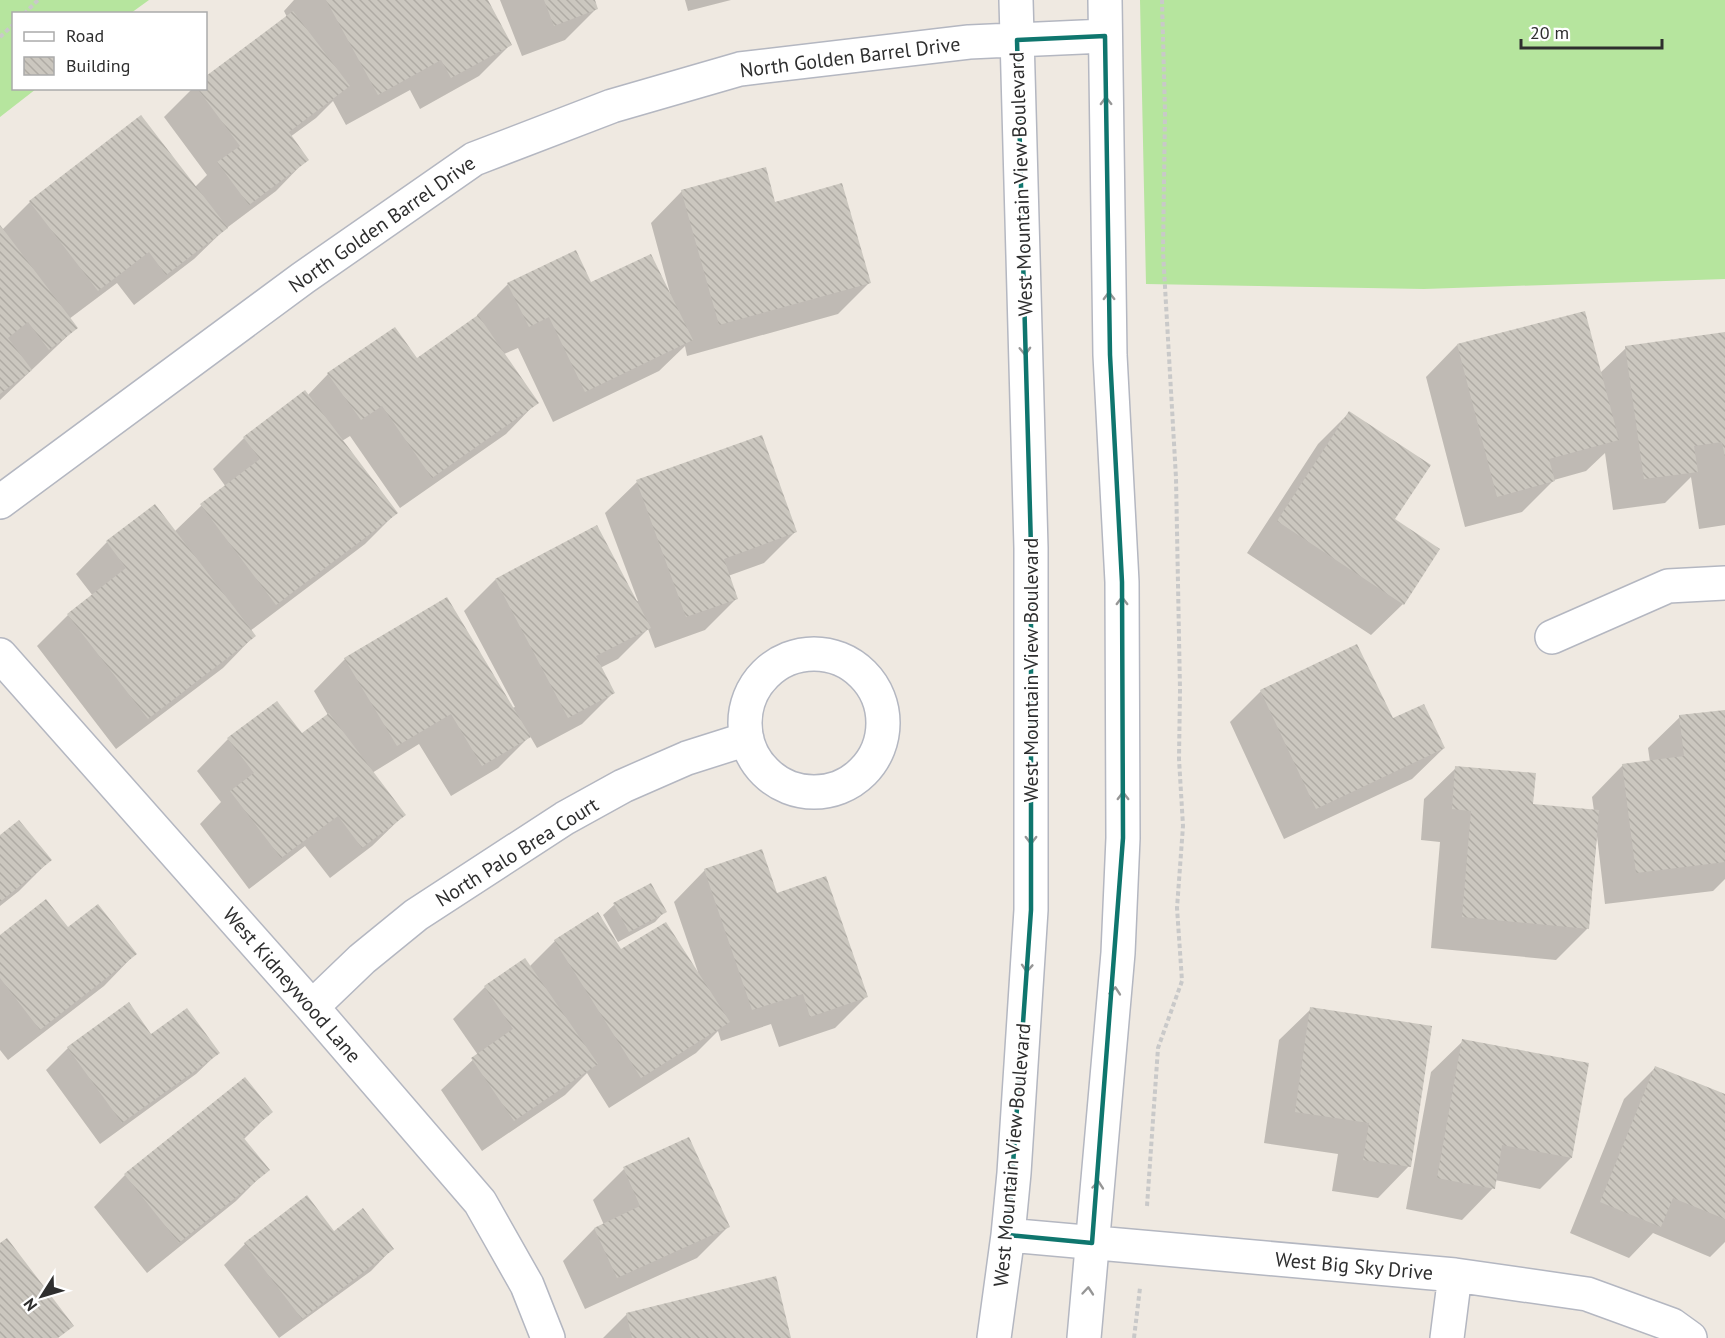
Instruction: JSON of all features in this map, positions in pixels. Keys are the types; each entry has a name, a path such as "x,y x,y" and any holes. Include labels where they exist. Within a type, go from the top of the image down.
{"street":[{"name":"West Mountain View Boulevard","path":"994,1338 1008,1235 1031,910 1031,548 1016,0"},
{"path":"1083,1338 1118,952 1123,838 1122,582 1110,355 1106,0"},
{"name":"North Golden Barrel Drive","path":"0,502 303,278 474,159 612,106 740,69 963,43 1105,36"},
{"path":"1552,637 1668,586 1725,583"},
{"name":"West Kidneywood Lane","path":"0,655 312,1006 480,1202 528,1284 548,1338"},
{"path":"803,655 826,655 847,662 865,676 877,695 883,717 881,740 872,761 856,778 836,789 814,792 791,788 771,777 756,760 747,739 745,716 751,694 763,676 782,662 803,655"},
{"name":"North Palo Brea Court","path":"312,1006 362,959 416,915 566,818 623,786 687,758 747,739"},
{"name":"West Big Sky Drive","path":"1008,1235 1455,1275 1587,1294 1672,1325 1690,1338"},
{"path":"1447,1338 1455,1275"}],"path":[{"path":"26,12 38,0"},
{"path":"1134,1338 1144,1247 1158,1048 1182,981 1177,908 1183,826 1179,759 1176,478 1163,252 1165,112 1162,0"},
{"path":"0,37 12,26"}],"highlighted area":[{"path":"1105,36 1110,355 1122,582 1123,838 1092,1243 1008,1235 1031,910 1031,548 1017,40"}],"green space":[{"path":"0,0 149,0 132,12 12,12 12,90 35,90 0,117"},
{"path":"1140,0 1725,0 1725,279 1424,289 1146,284"}],"building":[{"path":"326,0 488,0 512,45 451,78 441,60 378,95"},
{"path":"544,0 595,0 598,9 554,26"},
{"path":"293,11 350,86 289,132 309,160 249,205 217,162 240,146 198,90 207,90 207,75"},
{"path":"141,115 228,228 166,275 149,252 98,291 29,201"},
{"path":"766,167 775,202 842,183 871,283 719,325 681,190"},
{"path":"0,225 78,328 49,350 28,322 8,338 32,370 0,394"},
{"path":"576,250 591,282 651,254 693,340 585,392 549,317 529,327 507,283"},
{"path":"1585,311 1619,440 1549,459 1555,481 1497,497 1457,344"},
{"path":"478,315 539,403 432,478 382,406 361,420 327,373 395,327 417,358"},
{"path":"1725,332 1725,457 1722,442 1694,446 1698,472 1644,479 1625,346"},
{"path":"305,390 398,513 276,605 200,504 260,459 243,437"},
{"path":"1349,411 1431,465 1395,519 1440,549 1404,605 1277,521"},
{"path":"762,435 797,532 724,559 738,599 686,617 636,480"},
{"path":"155,504 256,636 148,719 67,614 126,568 106,541"},
{"path":"597,525 651,628 596,656 615,693 568,718 495,579"},
{"path":"447,597 531,737 482,766 451,714 397,746 344,658"},
{"path":"1357,644 1393,718 1424,704 1445,748 1316,809 1260,690"},
{"path":"277,701 302,733 329,713 406,815 362,848 338,816 281,858 230,791 254,773 227,738"},
{"path":"1725,710 1725,862 1636,873 1622,764 1684,756 1679,715"},
{"path":"1455,766 1536,773 1533,804 1599,810 1589,929 1462,917 1471,811 1452,809"},
{"path":"19,820 52,860 0,902 0,835"},
{"path":"762,849 777,893 826,876 868,997 810,1017 803,994 752,1010 704,869"},
{"path":"651,883 667,912 629,932 613,903"},
{"path":"46,899 68,927 98,904 137,954 40,1030 0,978 0,935"},
{"path":"598,912 621,949 666,922 730,1022 641,1078 554,940"},
{"path":"525,958 598,1064 514,1121 471,1058 513,1029 484,986"},
{"path":"129,1002 151,1034 187,1008 220,1053 122,1123 67,1047"},
{"path":"1310,1007 1432,1026 1411,1167 1363,1160 1369,1123 1295,1112"},
{"path":"1462,1039 1589,1063 1572,1158 1502,1145 1495,1189 1437,1178"},
{"path":"1655,1066 1725,1094 1725,1219 1673,1198 1661,1227 1600,1202"},
{"path":"245,1077 273,1112 243,1137 270,1170 179,1243 124,1174"},
{"path":"689,1137 730,1227 617,1278 594,1228 640,1206 623,1167"},
{"path":"307,1195 334,1231 363,1208 394,1249 302,1319 244,1243"},
{"path":"7,1238 74,1326 58,1338 0,1338 0,1243"},
{"path":"776,1276 791,1338 632,1338 626,1313"}]}
